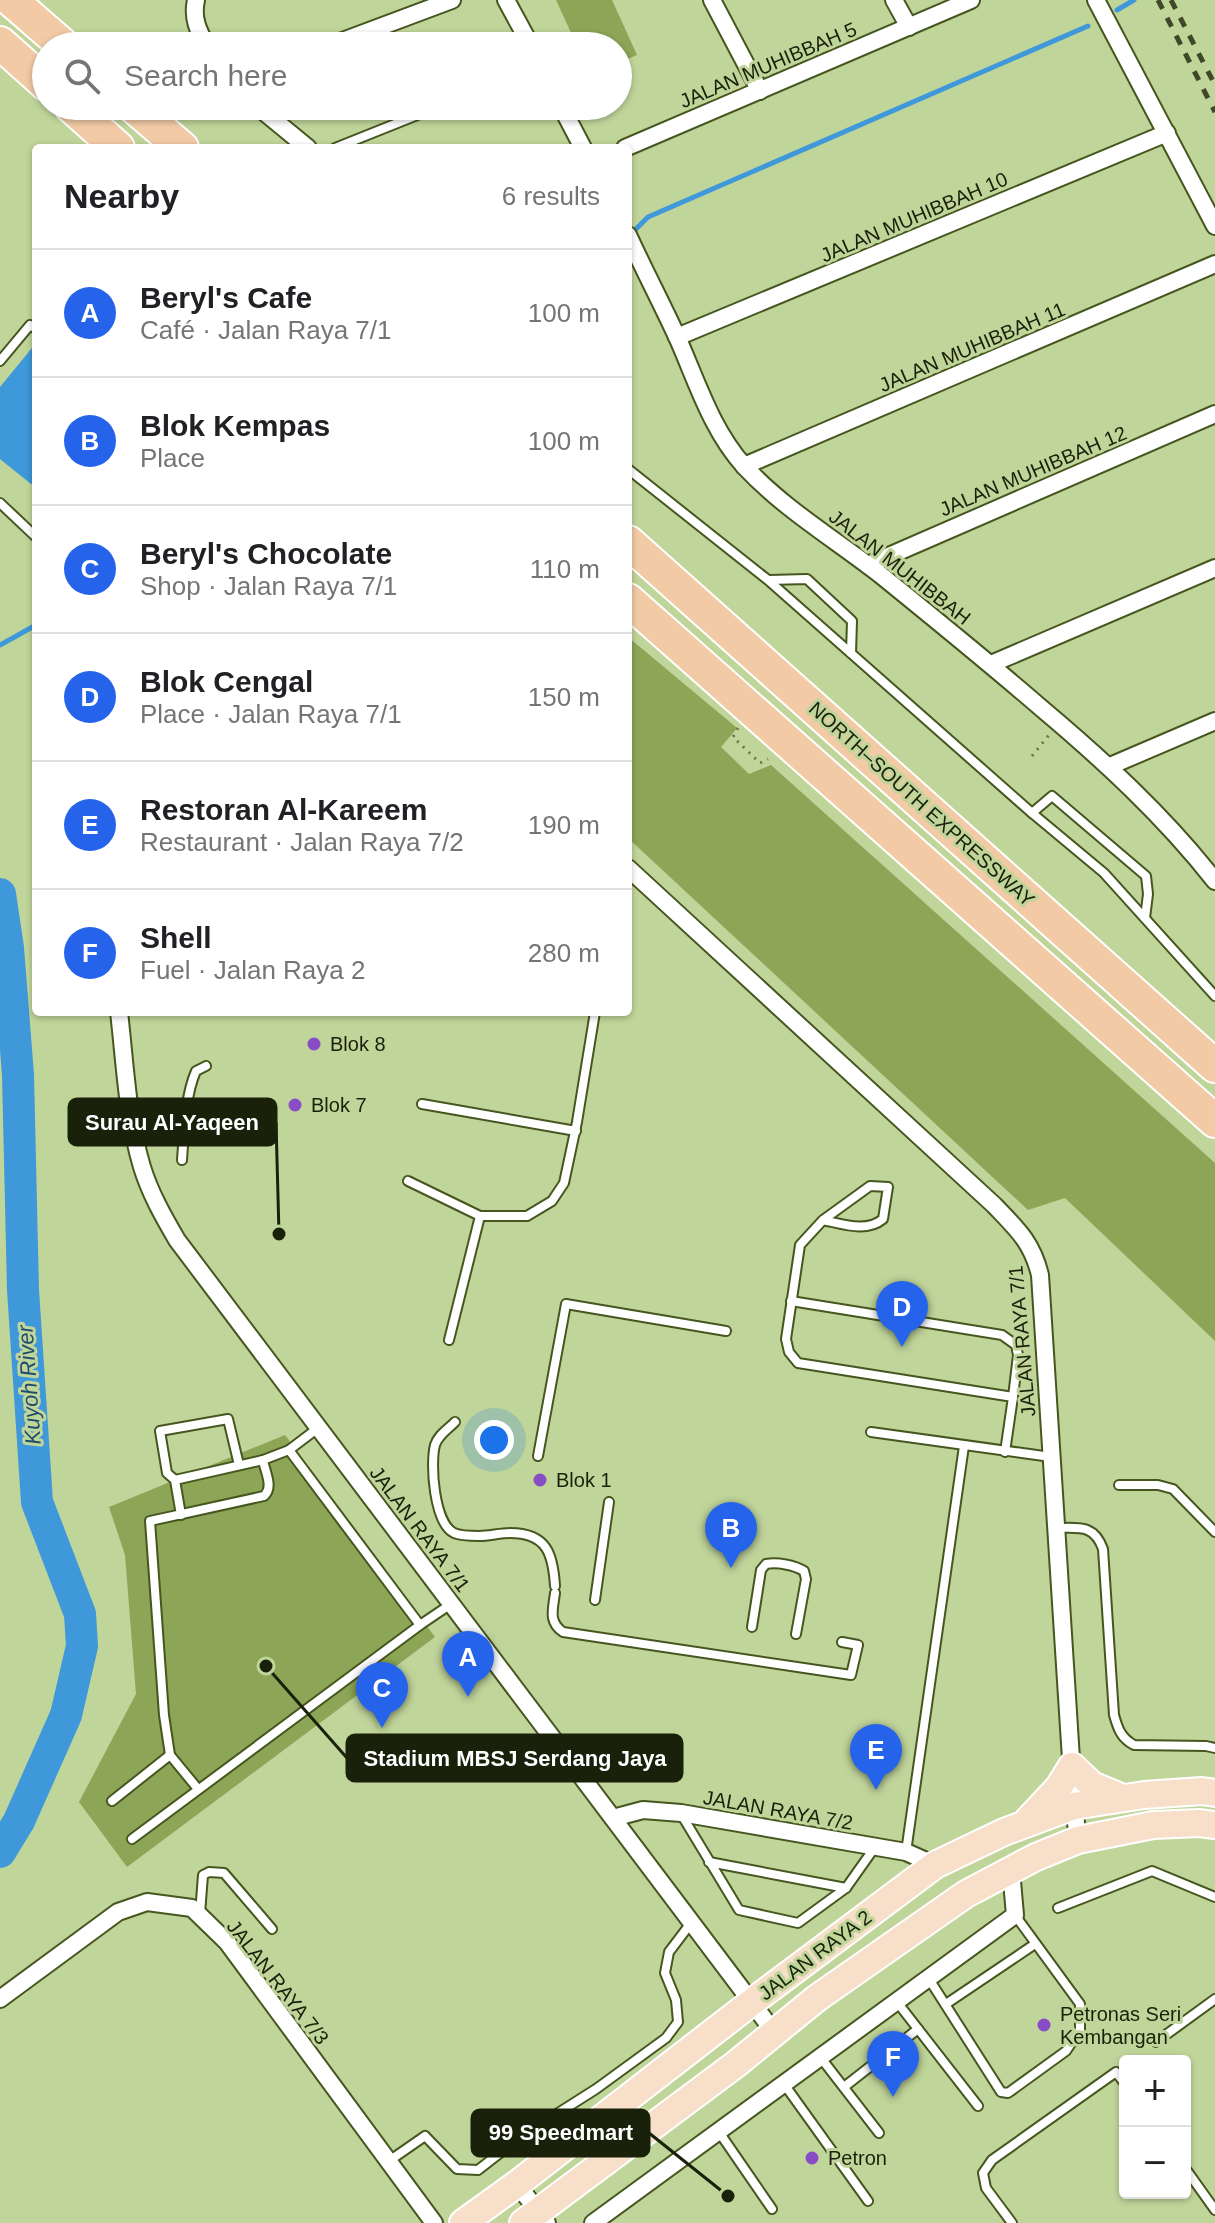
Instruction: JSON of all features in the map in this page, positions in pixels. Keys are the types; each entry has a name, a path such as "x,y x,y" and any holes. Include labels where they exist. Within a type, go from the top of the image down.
{"highway":[{"path":"11,0 48,32"},
{"path":"0,43 32,72"},
{"path":"87,120 114,144"},
{"path":"149,120 177,144"},
{"name":"NORTH–SOUTH EXPRESSWAY","path":"632,546 1215,1066"},
{"name":"NORTH–SOUTH EXPRESSWAY","path":"632,604 1215,1121"}],"main road":[{"path":"1024,1824 1043,1806 1072,1766 1092,1785 1125,1798"},
{"name":"JALAN RAYA 2","path":"463,2223 935,1865 1024,1824 1074,1806 1125,1798 1202,1791 1215,1793"},
{"name":"JALAN RAYA 2","path":"536,2219 817,1998 954,1902 1011,1870 1078,1840 1153,1825 1215,1825"}],"street":[{"path":"196,0 194,9 198,32"},
{"path":"366,32 452,0"},
{"path":"506,0 523,32"},
{"path":"712,0 760,91"},
{"path":"894,0 909,27"},
{"name":"JALAN MUHIBBAH 5","path":"632,145 971,0"},
{"path":"1096,0 1215,226"},
{"path":"274,120 303,144"},
{"path":"568,120 581,144"},
{"name":"JALAN MUHIBBAH 10","path":"677,337 1167,133"},
{"name":"JALAN MUHIBBAH","path":"632,244 707,408 744,466 777,496 991,664 1110,766 1213,874"},
{"name":"JALAN MUHIBBAH 11","path":"744,466 1215,264"},
{"name":"JALAN MUHIBBAH 12","path":"868,565 1215,414"},
{"path":"991,664 1215,568"},
{"path":"1110,766 1215,721"},
{"name":"JALAN RAYA 7/1","path":"632,872 994,1205 1022,1234 1035,1255 1040,1275 1078,1840"},
{"name":"JALAN RAYA 7/1","path":"119,1016 134,1135 142,1167 153,1197 177,1240 774,2032"},
{"name":"JALAN RAYA 7/2","path":"613,1818 643,1810 681,1813 906,1852 935,1865"},
{"path":"593,2223 1015,1915 1011,1870"},
{"name":"JALAN RAYA 7/3","path":"0,1999 118,1912 147,1902 192,1908 227,1942 434,2223"},
{"path":"517,2184 536,2219"}],"lane":[{"path":"345,144 405,120"},
{"path":"0,361 32,326"},
{"path":"632,472 768,580 1104,873 1215,996"},
{"path":"0,503 32,533"},
{"path":"768,580 807,579 852,621 851,653"},
{"path":"1032,813 1052,796 1146,876 1148,894 1145,918"},
{"path":"408,1181 480,1216 527,1216 552,1201 564,1183 576,1131 594,1016"},
{"path":"182,1160 192,1079 196,1071 206,1066"},
{"path":"422,1104 576,1131"},
{"path":"823,1220 868,1228 877,1224 883,1219 888,1187 870,1186 823,1220 800,1245 786,1339 789,1352 798,1363 1013,1397"},
{"path":"449,1340 480,1216"},
{"path":"791,1301 1002,1335 1016,1345 1018,1355 1005,1452"},
{"path":"538,1456 566,1304 726,1331"},
{"path":"181,1515 175,1480 167,1473 160,1431 228,1419 239,1465"},
{"path":"455,1422 438,1437 433,1457 436,1500 444,1523 454,1533 468,1536 512,1533 537,1538 547,1547 552,1556 555,1590 552,1616 555,1627 563,1632 851,1675 858,1645 842,1642"},
{"path":"175,1480 263,1460 289,1450 318,1428"},
{"path":"871,1432 1051,1457"},
{"path":"906,1852 964,1446"},
{"path":"289,1450 420,1625"},
{"path":"198,1789 170,1755 164,1715 150,1521 264,1496 269,1487 263,1460"},
{"path":"1119,1485 1158,1485 1173,1489 1215,1532"},
{"path":"595,1600 609,1502"},
{"path":"1056,1528 1092,1531 1103,1549 1114,1715 1124,1739 1134,1745 1215,1748"},
{"path":"752,1627 761,1570 766,1564 774,1563 804,1571 806,1579 796,1634"},
{"path":"132,1839 451,1604"},
{"path":"112,1801 170,1755"},
{"path":"681,1813 739,1910 798,1923 846,1888 876,1847"},
{"path":"709,1862 846,1888"},
{"path":"1058,1908 1152,1871 1215,1897"},
{"path":"200,1915 203,1875 209,1872 224,1873 272,1929"},
{"path":"928,1978 1001,2092 1008,2093 1066,2051 1080,2030 1080,2004 1015,1915"},
{"path":"389,2161 425,2136 457,2169 478,2170 522,2136 596,2089 666,2038 678,2022 676,2000 665,1973 669,1952 691,1922"},
{"path":"946,2004 1035,1944"},
{"path":"1156,2042 1215,1999"},
{"path":"897,2002 978,2106"},
{"path":"844,2087 918,2029"},
{"path":"820,2057 879,2133"},
{"path":"1011,2223 986,2188 983,2173 992,2160 1116,2072 1119,2076"},
{"path":"784,2083 868,2201"},
{"path":"719,2131 772,2209"},
{"path":"1191,2176 1215,2210"}],"path":[{"path":"1032,756 1059,722"}],"green space":[{"path":"556,0 612,0 627,32 571,32"},
{"path":"632,640 737,728 721,747 749,774 771,765 1215,1163 1215,1341 1065,1198 1028,1210 632,842"},
{"path":"285,1435 435,1637 127,1867 79,1802 136,1694 125,1555 109,1507"}],"water":[{"path":"32,348 32,485 0,459 0,387"}],"waterway":[{"path":"1117,10 1134,0"},
{"path":"632,233 648,217 1088,26"},
{"path":"0,645 32,627"},
{"name":"Kuyoh River","path":"0,894 8,948 18,1075 23,1290 37,1502 80,1614 82,1646 66,1715 19,1821 0,1852"}],"railway":[{"path":"1158,0 1215,112"},
{"path":"1171,0 1215,85"}],"place":[{"name":"Blok 8","path":"314,1044"},
{"name":"Blok 7","path":"295,1105"},
{"name":"Surau Al-Yaqeen","path":"279,1234"},
{"name":"Blok Cengal","path":"902,1347"},
{"name":"Blok 1","path":"540,1480"},
{"name":"Blok Kempas","path":"731,1568"},
{"name":"Stadium MBSJ Serdang Jaya","path":"266,1666"},
{"name":"Beryl's Cafe","path":"468,1697"},
{"name":"Beryl's Chocolate","path":"382,1728"},
{"name":"Restoran Al-Kareem","path":"876,1790"},
{"name":"Petronas Seri Kembangan","path":"1044,2025"},
{"name":"Shell","path":"893,2097"},
{"name":"Petron","path":"812,2158"},
{"name":"99 Speedmart","path":"728,2196"}]}
